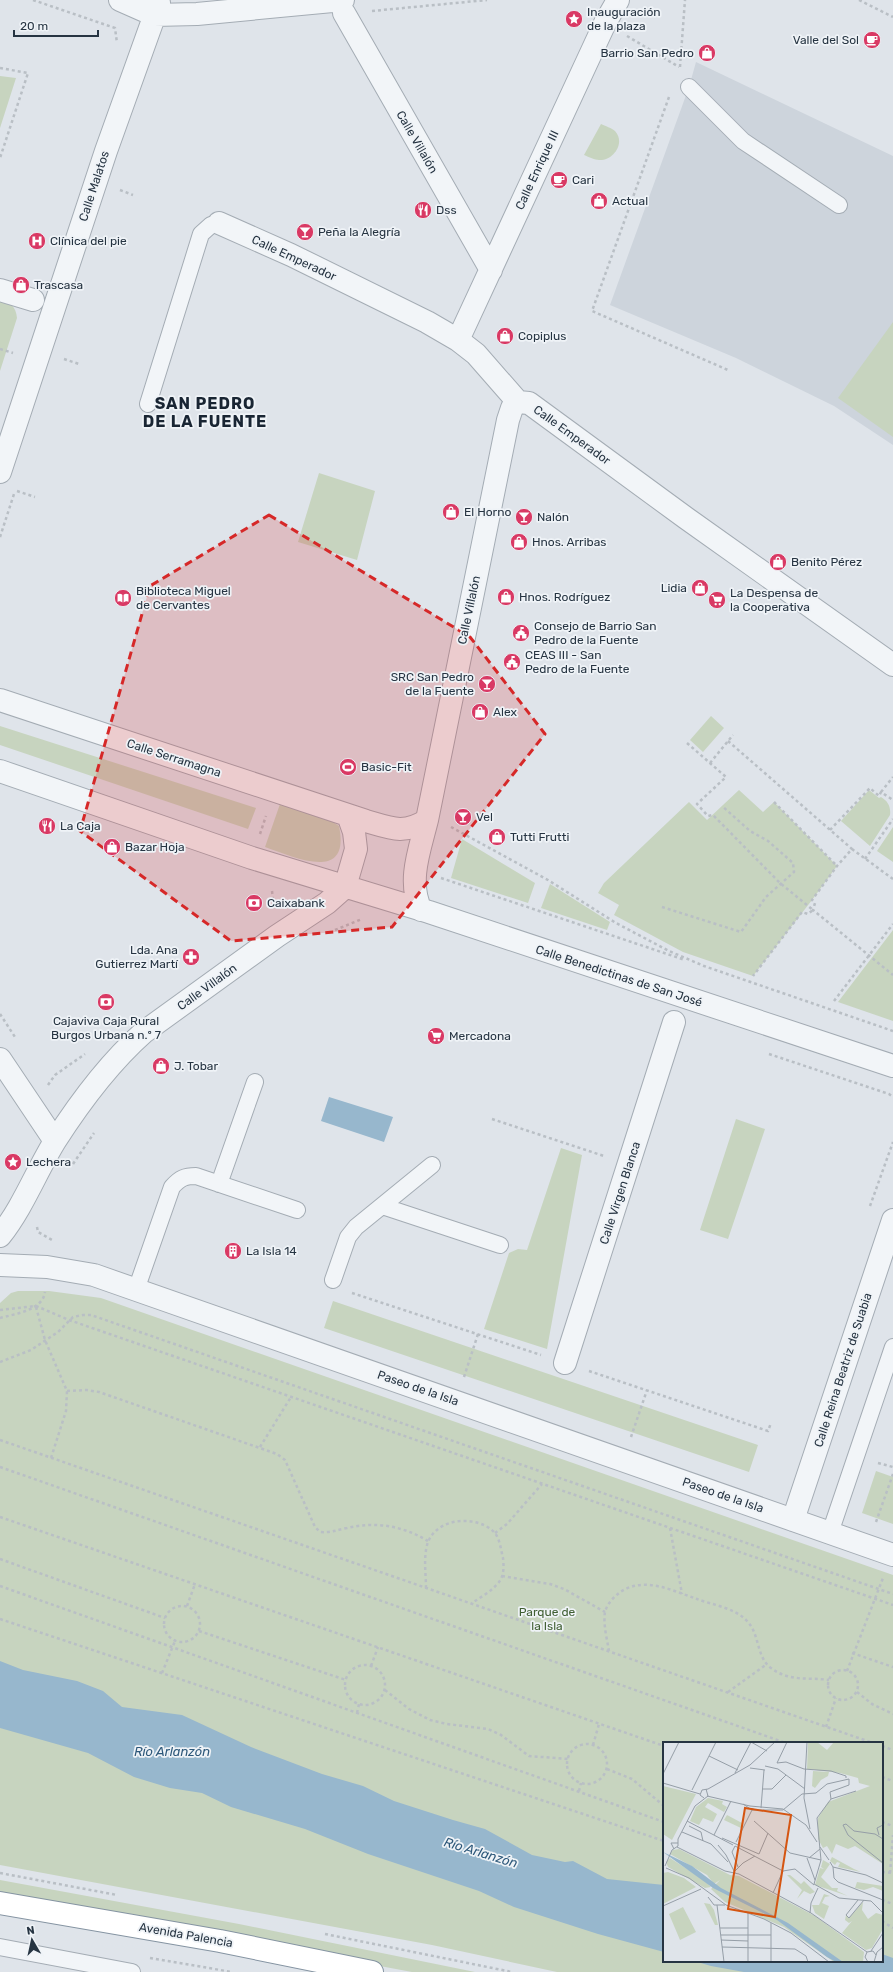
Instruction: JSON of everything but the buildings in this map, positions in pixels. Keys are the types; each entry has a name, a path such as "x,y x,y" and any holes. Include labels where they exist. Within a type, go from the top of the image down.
{"highway":[{"name":"Avenida Palencia","path":"0,1903 220,1941 370,1972"}],"street":[{"path":"120,0 156,8 197,14 300,2 344,7"},
{"name":"Calle Enrique III","path":"458,340 605,23 618,0"},
{"name":"Calle Villalón","path":"344,7 491,270"},
{"name":"Calle Malatos","path":"0,472 106,151 156,8"},
{"name":"Calle Emperador","path":"219,223 291,255 420,319 458,340 476,354 518,402 529,403 686,518 893,665"},
{"path":"0,290 33,300"},
{"name":"Calle Villalón","path":"420,910 415,893 414,880 436,822 508,420 512,408 518,402"},
{"name":"Calle Serramagna","path":"0,700 348,815"},
{"path":"0,772 345,887 356,849 354,832 348,815"},
{"path":"348,815 394,829 405,829 436,822"},
{"name":"Calle Villalón","path":"0,1236 18,1208 55,1141 84,1100 113,1064 140,1036 277,936 327,903 345,887"},
{"name":"Calle Benedictinas de San José","path":"345,887 420,910 893,1066"},
{"name":"Calle Virgen Blanca","path":"565,1363 674,1022"},
{"path":"0,1059 55,1141"},
{"name":"Calle Reina Beatriz de Suabia","path":"793,1520 893,1220"},
{"name":"Paseo de la Isla","path":"3,1260 94,1275 893,1555"}],"lane":[{"path":"689,87 743,141 839,205"},
{"path":"148,404 201,234 211,225 219,223"},
{"path":"219,1184 255,1082"},
{"path":"333,1280 348,1237 356,1227 432,1165"},
{"path":"136,1290 172,1186 178,1180 187,1176 196,1176 297,1210"},
{"path":"382,1206 500,1245"},
{"path":"830,1533 893,1347"},
{"path":"0,1947 132,1972"}],"path":[{"path":"33,0 115,28 117,47"},
{"path":"677,75 680,67 686,0"},
{"path":"859,0 893,17"},
{"path":"605,23 680,67"},
{"path":"0,68 28,73 0,158"},
{"path":"671,90 592,311 728,370"},
{"path":"0,140 5,142"},
{"path":"115,189 133,195"},
{"path":"0,349 15,354"},
{"path":"59,357 79,364"},
{"path":"15,491 35,497"},
{"path":"710,763 733,736"},
{"path":"728,741 852,849 893,879"},
{"path":"687,743 726,777 697,804 708,816 713,815 780,883 893,975"},
{"path":"830,830 870,788 879,796 893,777"},
{"path":"881,792 893,800"},
{"path":"774,802 837,866"},
{"path":"662,907 741,932 766,897 794,872 793,863 768,841 750,831 722,806"},
{"path":"259,838 266,815"},
{"path":"865,859 893,819"},
{"path":"436,822 548,880 616,922 669,951 704,966"},
{"path":"754,976 802,912 808,914 813,910 815,903 812,900 837,866 852,849"},
{"path":"439,878 704,966 893,1031"},
{"path":"330,933 363,919"},
{"path":"834,1001 893,924"},
{"path":"492,1119 578,1148"},
{"path":"73,1165 94,1132"},
{"path":"37,1225 38,1232 49,1239"},
{"path":"0,1318 36,1306 44,1297 45,1290"},
{"path":"36,1306 45,1340 67,1391 66,1411 51,1458"},
{"path":"0,1310 36,1306 69,1320 893,1605"},
{"path":"0,1362 31,1350 58,1332 69,1320 83,1315 96,1317 893,1594"},
{"path":"462,1382 478,1334"},
{"path":"67,1391 87,1390 99,1392 277,1454 285,1460 316,1527 320,1532 334,1532 366,1525 384,1525 402,1528 428,1541"},
{"path":"630,1440 647,1390"},
{"path":"260,1447 291,1396"},
{"path":"0,1440 870,1742"},
{"path":"0,1467 783,1742"},
{"path":"875,1525 893,1474"},
{"path":"495,1533 507,1524 542,1484"},
{"path":"0,1517 663,1746"},
{"path":"426,1588 425,1560 428,1541 442,1528 454,1522 466,1520 479,1523 495,1533 502,1557 502,1576 499,1582 472,1604"},
{"path":"670,1528 682,1594"},
{"path":"0,1559 165,1618"},
{"path":"502,1576 550,1584 564,1589 606,1612"},
{"path":"847,1671 852,1653 883,1576"},
{"path":"187,1606 195,1584"},
{"path":"609,1651 605,1620 606,1612 614,1597 633,1585 651,1585 736,1613 746,1620 753,1628 762,1657 767,1664 780,1674 792,1678 830,1680"},
{"path":"0,1586 663,1822"},
{"path":"187,1606 196,1611 200,1618 199,1631 188,1641 175,1641 164,1629 165,1618 168,1612 175,1607 187,1606"},
{"path":"0,1619 663,1841"},
{"path":"199,1631 346,1680"},
{"path":"162,1673 175,1641"},
{"path":"371,1666 378,1647"},
{"path":"852,1653 893,1667"},
{"path":"728,1692 767,1664"},
{"path":"371,1666 380,1672 384,1678 385,1690 382,1696 372,1704 359,1704 349,1696 346,1690 346,1680 352,1670 358,1667 371,1666"},
{"path":"838,1671 847,1671 851,1672 857,1679 857,1692 850,1699 840,1700 830,1692 830,1680 838,1671"},
{"path":"385,1690 409,1709 430,1720 447,1724 488,1728 529,1756 568,1759"},
{"path":"857,1692 872,1704 893,1714"},
{"path":"826,1727 836,1698"},
{"path":"357,1713 359,1704"},
{"path":"592,1745 599,1724"},
{"path":"592,1745 602,1751 606,1757 606,1769 600,1780 588,1784 581,1783 571,1775 568,1768 568,1759 574,1749 580,1746 592,1745"},
{"path":"883,1746 893,1750"},
{"path":"606,1769 632,1779 663,1805"},
{"path":"883,1777 893,1781"},
{"path":"579,1791 581,1783"},
{"path":"883,1822 893,1826"},
{"path":"892,1873 893,1835"},
{"path":"883,1900 893,1904"},
{"path":"883,1922 893,1928"}],"highlighted area":[{"path":"269,515 470,637 545,734 392,927 231,941 80,831 150,586"}],"shaded area":[{"path":"696,62 893,156 893,445 834,406 736,358 610,305 689,87"}],"green space":[{"path":"0,76 16,78 0,128"},
{"path":"601,124 615,131 619,141 613,154 604,160 594,159 584,155"},
{"path":"0,297 12,305 17,318 0,371"},
{"path":"893,322 893,437 838,398"},
{"path":"319,473 375,491 357,560 298,542"},
{"path":"711,716 724,728 703,752 690,740"},
{"path":"0,726 256,808 248,829 0,745"},
{"path":"739,790 763,812 774,802 837,866 753,976 683,952 614,915 619,905 598,893 604,883 689,802 707,820"},
{"path":"869,790 879,798 881,797 886,800 890,812 890,815 870,846 841,821"},
{"path":"280,804 330,820 339,826 340,844 337,855 329,861 317,862 290,856 265,847"},
{"path":"893,827 893,862 877,851"},
{"path":"462,839 535,883 528,903 451,878"},
{"path":"550,884 610,922 607,930 541,908"},
{"path":"893,930 893,1021 838,1002"},
{"path":"736,1119 765,1129 728,1239 700,1230"},
{"path":"561,1148 582,1155 547,1349 484,1329 509,1253 518,1249 527,1250"},
{"name":"Parque de la Isla","path":"18,1291 49,1291 101,1298 893,1575 893,1972 557,1972 432,1945 0,1865 0,1303 11,1293"},
{"path":"333,1301 758,1445 749,1472 324,1328"},
{"path":"876,1471 893,1477 893,1524 862,1513"},
{"path":"0,1880 239,1924 475,1972 412,1972 0,1895"}],"water":[{"path":"329,1097 393,1117 384,1142 321,1121"},
{"name":"Río Arlanzón","path":"0,1661 23,1670 77,1681 103,1691 122,1707 182,1715 251,1747 322,1774 363,1786 394,1801 485,1829 532,1855 565,1862 573,1861 607,1879 663,1885 663,1952 598,1934 514,1907 479,1891 368,1854 305,1829 231,1807 202,1793 170,1788 134,1777 88,1753 0,1728"},
{"path":"883,1954 893,1958 893,1972 744,1972 697,1962 883,1962"}],"place":[{"name":"Inauguración de la plaza","path":"574,19"},
{"name":"Valle del Sol","path":"872,40"},
{"name":"Barrio San Pedro","path":"707,53"},
{"name":"Cari","path":"559,180"},
{"name":"Actual","path":"599,201"},
{"name":"Dss","path":"423,210"},
{"name":"Peña la Alegría","path":"305,232"},
{"name":"Clínica del pie","path":"37,241"},
{"name":"Trascasa","path":"21,285"},
{"name":"Copiplus","path":"505,336"},
{"name":"El Horno","path":"451,512"},
{"name":"Nalón","path":"524,517"},
{"name":"Hnos. Arribas","path":"519,542"},
{"name":"Benito Pérez","path":"778,562"},
{"name":"Lidia","path":"700,588"},
{"name":"Hnos. Rodríguez","path":"506,597"},
{"name":"Biblioteca Miguel de Cervantes","path":"123,598"},
{"name":"La Despensa de la Cooperativa","path":"717,600"},
{"name":"Consejo de Barrio San Pedro de la Fuente","path":"521,633"},
{"name":"CEAS III - San Pedro de la Fuente","path":"512,662"},
{"name":"SRC San Pedro de la Fuente","path":"487,684"},
{"name":"Alex","path":"480,712"},
{"name":"Basic-Fit","path":"348,767"},
{"name":"Vel","path":"463,817"},
{"name":"La Caja","path":"47,826"},
{"name":"Tutti Frutti","path":"497,837"},
{"name":"Bazar Hoja","path":"112,847"},
{"name":"Caixabank","path":"254,903"},
{"name":"Lda. Ana Gutierrez Martí","path":"191,957"},
{"name":"Cajaviva Caja Rural Burgos Urbana n.º 7","path":"106,1002"},
{"name":"Mercadona","path":"436,1036"},
{"name":"J. Tobar","path":"161,1066"},
{"name":"Lechera","path":"13,1162"},
{"name":"La Isla 14","path":"233,1251"}],"district":[{"name":"SAN PEDRO DE LA FUENTE","path":"205,412"}]}
